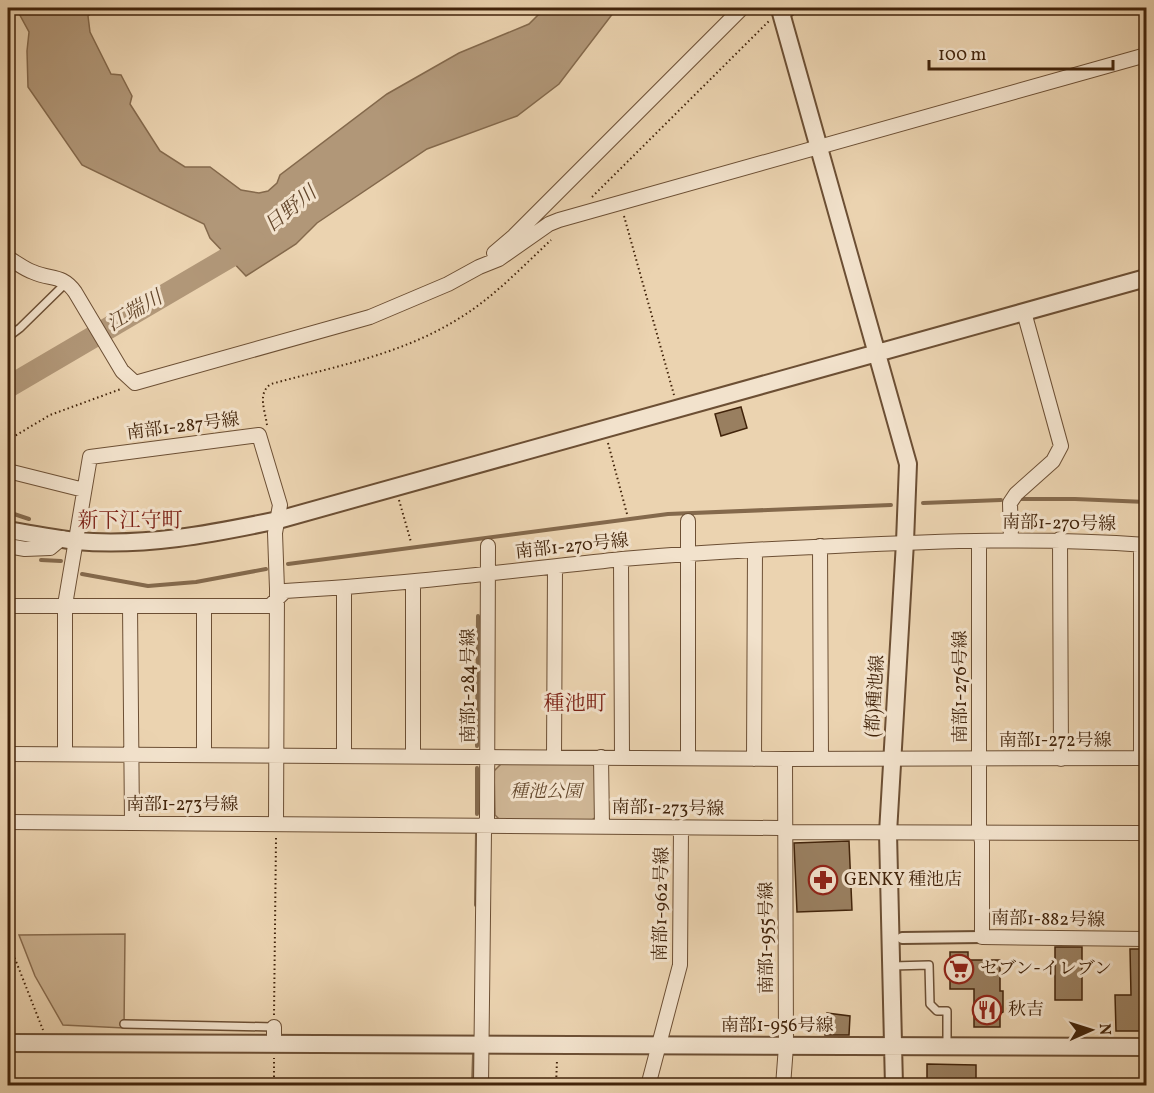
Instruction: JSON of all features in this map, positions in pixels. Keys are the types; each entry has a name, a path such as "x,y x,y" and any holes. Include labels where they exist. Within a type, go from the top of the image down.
{"street":[{"path":"479,267 514,236 742,8"},
{"name":"(都)種池線","path":"787,8 782,13 908,464 888,833 894,1086"},
{"path":"8,258 34,273 49,275 67,282 122,372 135,384 370,317 448,284 500,258 559,220 577,214 1146,55"},
{"path":"8,531 69,539 127,542 176,539 278,520 1146,278"},
{"path":"1011,540 1010,503 1016,494 1053,461 1061,446 1024,312"},
{"name":"南部1-287号線","path":"65,754 65,605 69,539 84,490 90,457 259,435 280,505 274,533 277,600 276,823"},
{"path":"8,471 84,490"},
{"path":"688,521 688,758"},
{"path":"8,546 25,549 50,548 69,539"},
{"path":"1060,539 1061,759"},
{"name":"南部1-270号線","path":"8,606 270,606 285,591 413,582 688,554 820,546 1060,539 1144,545"},
{"name":"南部1-276号線","path":"979,541 980,833"},
{"path":"1144,545 1144,758"},
{"name":"南部1-284号線","path":"481,1086 488,546"},
{"path":"820,546 821,759"},
{"path":"754,759 755,550"},
{"path":"621,560 622,757"},
{"path":"554,757 555,567"},
{"path":"413,582 413,756"},
{"path":"344,588 344,756"},
{"path":"130,606 132,823"},
{"path":"204,606 204,755"},
{"name":"南部1-272号線","path":"8,754 754,759 1144,758"},
{"path":"601,757 602,826"},
{"name":"南部1-955号線","path":"783,1086 786,1046 785,759"},
{"name":"南部1-273号線","path":"8,822 785,828 789,832 888,833 1146,833"},
{"name":"南部1-962号線","path":"648,1086 680,965 681,827"},
{"name":"南部1-882号線","path":"980,833 982,842 982,937 1146,939"},
{"path":"902,938 982,937"},
{"path":"274,1027 274,1044"},
{"name":"南部1-956号線","path":"8,1043 1146,1047"}],"lane":[{"path":"8,338 67,282"},
{"path":"892,966 929,965 930,1004 937,1011 947,1011 947,1046"},
{"path":"123,1024 274,1027"}],"path":[{"path":"621,202 678,409"},
{"path":"8,440 50,415 135,384"},
{"path":"604,429 627,514"},
{"path":"395,486 411,542"},
{"path":"274,1027 276,823"},
{"path":"8,940 43,1043"},
{"path":"274,1044 274,1086"},
{"path":"556,1086 557,1045"}],"green space":[{"name":"種池公園","path":"501,764 592,764 598,770 598,815 592,820 500,820 495,815 494,771"},
{"path":"125,934 124,1028 63,1025 35,976 19,935"}],"water":[{"name":"日野川","path":"16,8 93,8 93,12 88,16 90,32 111,74 121,75 132,96 130,104 160,151 185,167 210,167 241,190 259,193 268,191 277,183 280,175 387,94 459,53 529,24 545,8 617,8 559,84 517,116 427,149 317,223 296,244 246,276 210,238 204,224 82,165 28,87 29,32"}],"building":[{"path":"741,407 747,428 721,436 715,414"},
{"path":"849,841 852,910 797,912 794,843"},
{"path":"1055,947 1082,947 1082,1000 1055,1000"},
{"path":"1130,949 1146,949 1146,1031 1116,1031 1115,995 1131,995"},
{"path":"950,952 968,952 968,960 1000,960 1003,1012 1000,1014 1000,1027 974,1027 974,989 950,989"},
{"path":"827,1013 850,1016 849,1035 825,1035"},
{"path":"927,1064 976,1065 976,1086 927,1086"}],"waterway":[{"name":"江端川","path":"8,387 255,242"},
{"path":"1015,499 1146,502"},
{"path":"923,503 1001,500"},
{"path":"288,564 668,514 891,505"},
{"path":"8,512 29,519"},
{"path":"41,560 61,561"},
{"path":"82,574 148,586 196,582 266,569"},
{"path":"477,746 478,616"},
{"path":"477,768 477,814"},
{"path":"476,905 477,831"},
{"path":"473,1086 474,1054"}],"place":[{"name":"GENKY 種池店","path":"823,880"},
{"name":"セブン-イレブン","path":"959,969"},
{"name":"秋吉","path":"987,1010"}],"district":[{"name":"新下江守町","path":"130,521"},
{"name":"種池町","path":"575,704"}]}
